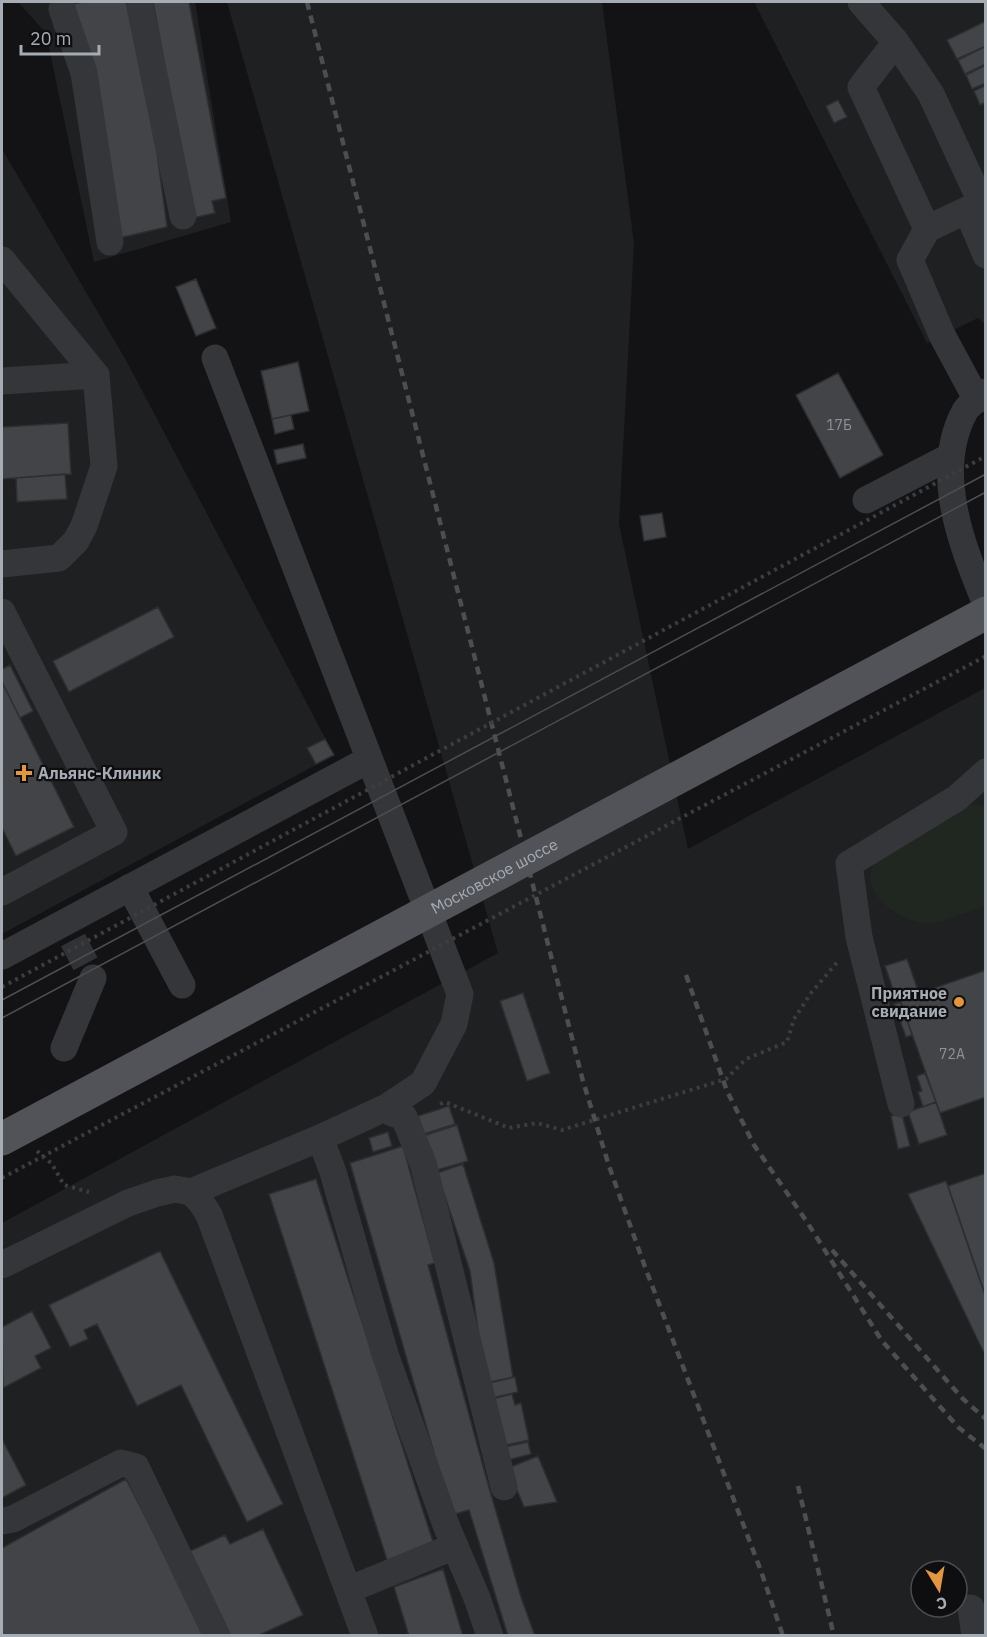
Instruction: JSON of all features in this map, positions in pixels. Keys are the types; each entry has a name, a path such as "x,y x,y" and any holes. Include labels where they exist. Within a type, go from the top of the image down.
{"main road":[{"name":"Московское шоссе","path":"2,1139 986,613"}],"lane":[{"path":"139,2 183,216"},
{"path":"861,2 896,42 931,94 978,205 986,255"},
{"path":"62,4 84,73 110,242"},
{"path":"896,42 861,87 927,229"},
{"path":"978,205 927,229 910,260 942,335 981,396 966,410 951,456 955,509 967,558 986,604"},
{"path":"2,260 96,375 104,466 84,526 76,541 59,558 2,564"},
{"path":"190,1192 320,1138 396,1112 423,1083 454,1024 459,994 215,358"},
{"path":"2,381 96,375"},
{"path":"866,500 951,456"},
{"path":"2,612 114,832 2,892"},
{"path":"2,956 68,932 130,887 368,760"},
{"path":"901,1104 859,937 849,864 957,798 986,772"},
{"path":"130,887 182,985"},
{"path":"64,1048 93,978"},
{"path":"396,1112 423,1163 504,1486"},
{"path":"320,1138 333,1172 385,1354 490,1635"},
{"path":"2,1265 128,1203 175,1189 190,1192 201,1202 209,1215 365,1635"},
{"path":"2,1521 13,1519 121,1463 136,1467 217,1635"},
{"path":"348,1590 455,1546"},
{"path":"971,1608 975,1635"}],"path":[{"path":"2,987 986,456"},
{"path":"2,1178 986,656"},
{"path":"396,1112 446,1102 509,1128 537,1123 562,1130 726,1079 746,1059 788,1042 794,1019 799,1010 859,937"},
{"path":"35,1150 52,1164 64,1185 128,1203"}],"shaded area":[{"path":"18,2 195,2 231,222 94,262 46,33"},
{"path":"227,2 602,2 634,243 619,524 688,849 985,688 985,1635 2,1636 2,1223 498,953"},
{"path":"754,2 985,2 985,324 978,318 927,343"},
{"path":"2,149 127,362 334,755 2,934"},
{"path":"979,805 985,808 985,906 928,923 907,918 885,905 871,885 870,875 874,865 881,857 932,825 968,806"}],"building":[{"path":"126,2 145,63 167,227 119,238 74,4"},
{"path":"153,2 189,2 226,198 212,201 215,213 193,218"},
{"path":"986,21 986,46 957,59 947,40"},
{"path":"986,46 986,64 965,74 958,60"},
{"path":"986,65 986,83 972,89 966,75"},
{"path":"986,85 986,102 980,105 974,91"},
{"path":"838,100 847,117 834,123 826,106"},
{"path":"196,279 216,328 196,336 176,287"},
{"path":"298,362 309,411 272,419 261,371"},
{"path":"838,373 883,455 840,478 796,395"},
{"path":"291,415 294,429 275,434 272,419"},
{"path":"68,423 71,474 2,479 2,427"},
{"path":"303,444 306,458 277,464 274,450"},
{"path":"65,474 67,499 17,502 16,478"},
{"path":"662,513 666,537 644,541 640,516"},
{"path":"158,607 174,637 69,692 53,661"},
{"path":"10,665 33,711 20,718 2,682 2,669"},
{"name":"Альянс-Клиник","path":"2,682 74,827 16,856 2,828"},
{"path":"325,739 334,755 316,764 307,748"},
{"path":"907,959 919,993 897,1001 885,966"},
{"path":"986,970 986,1097 940,1113 900,1000"},
{"path":"523,993 550,1073 527,1081 500,1001"},
{"path":"901,1002 912,1035 906,1037 894,1004"},
{"path":"925,1073 936,1102 923,1107 918,1092 922,1091 917,1076"},
{"path":"936,1102 947,1135 919,1144 908,1112"},
{"path":"449,1106 455,1124 424,1134 418,1116"},
{"path":"902,1114 910,1146 898,1149 891,1116"},
{"path":"457,1125 468,1161 434,1171 423,1136"},
{"path":"388,1132 392,1146 373,1152 369,1138"},
{"path":"403,1146 435,1263 428,1265 488,1484 521,1597 535,1636 508,1636 469,1510 452,1515 350,1163"},
{"path":"463,1164 494,1263 513,1377 485,1383 470,1271 437,1173"},
{"path":"986,1173 986,1297 948,1186"},
{"path":"316,1179 436,1551 389,1566 269,1194"},
{"path":"946,1181 986,1298 986,1351 983,1351 908,1194"},
{"path":"160,1251 283,1504 247,1522 181,1385 137,1406 97,1324 84,1330 88,1339 70,1347 49,1305"},
{"path":"32,1311 51,1348 35,1356 41,1368 3,1388 2,1327"},
{"path":"515,1377 518,1392 492,1398 489,1383"},
{"path":"512,1394 515,1405 521,1403 529,1440 503,1446 492,1399"},
{"path":"2,1439 26,1485 2,1498"},
{"path":"528,1442 531,1454 508,1460 505,1447"},
{"path":"538,1456 557,1502 524,1507 508,1468"},
{"path":"126,1479 207,1636 2,1636 2,1548"},
{"path":"263,1529 303,1615 257,1636 229,1636 190,1551 225,1535 230,1544"},
{"path":"443,1569 463,1636 409,1636 394,1587"}],"tunnel":[{"path":"73,940 93,978"}],"tram line":[{"path":"2,1000 986,474"},
{"path":"2,1018 986,492"}],"railway":[{"path":"307,2 583,1081 609,1166 645,1267 761,1571 783,1636"},
{"path":"686,975 727,1091 754,1145 807,1222 882,1341 958,1427 986,1449"},
{"path":"832,1250 963,1399 986,1419"},
{"path":"798,1486 834,1636"}],"place":[{"name":"Альянс-Клиник","path":"24,773"},
{"name":"Приятное свидание","path":"959,1002"}]}
